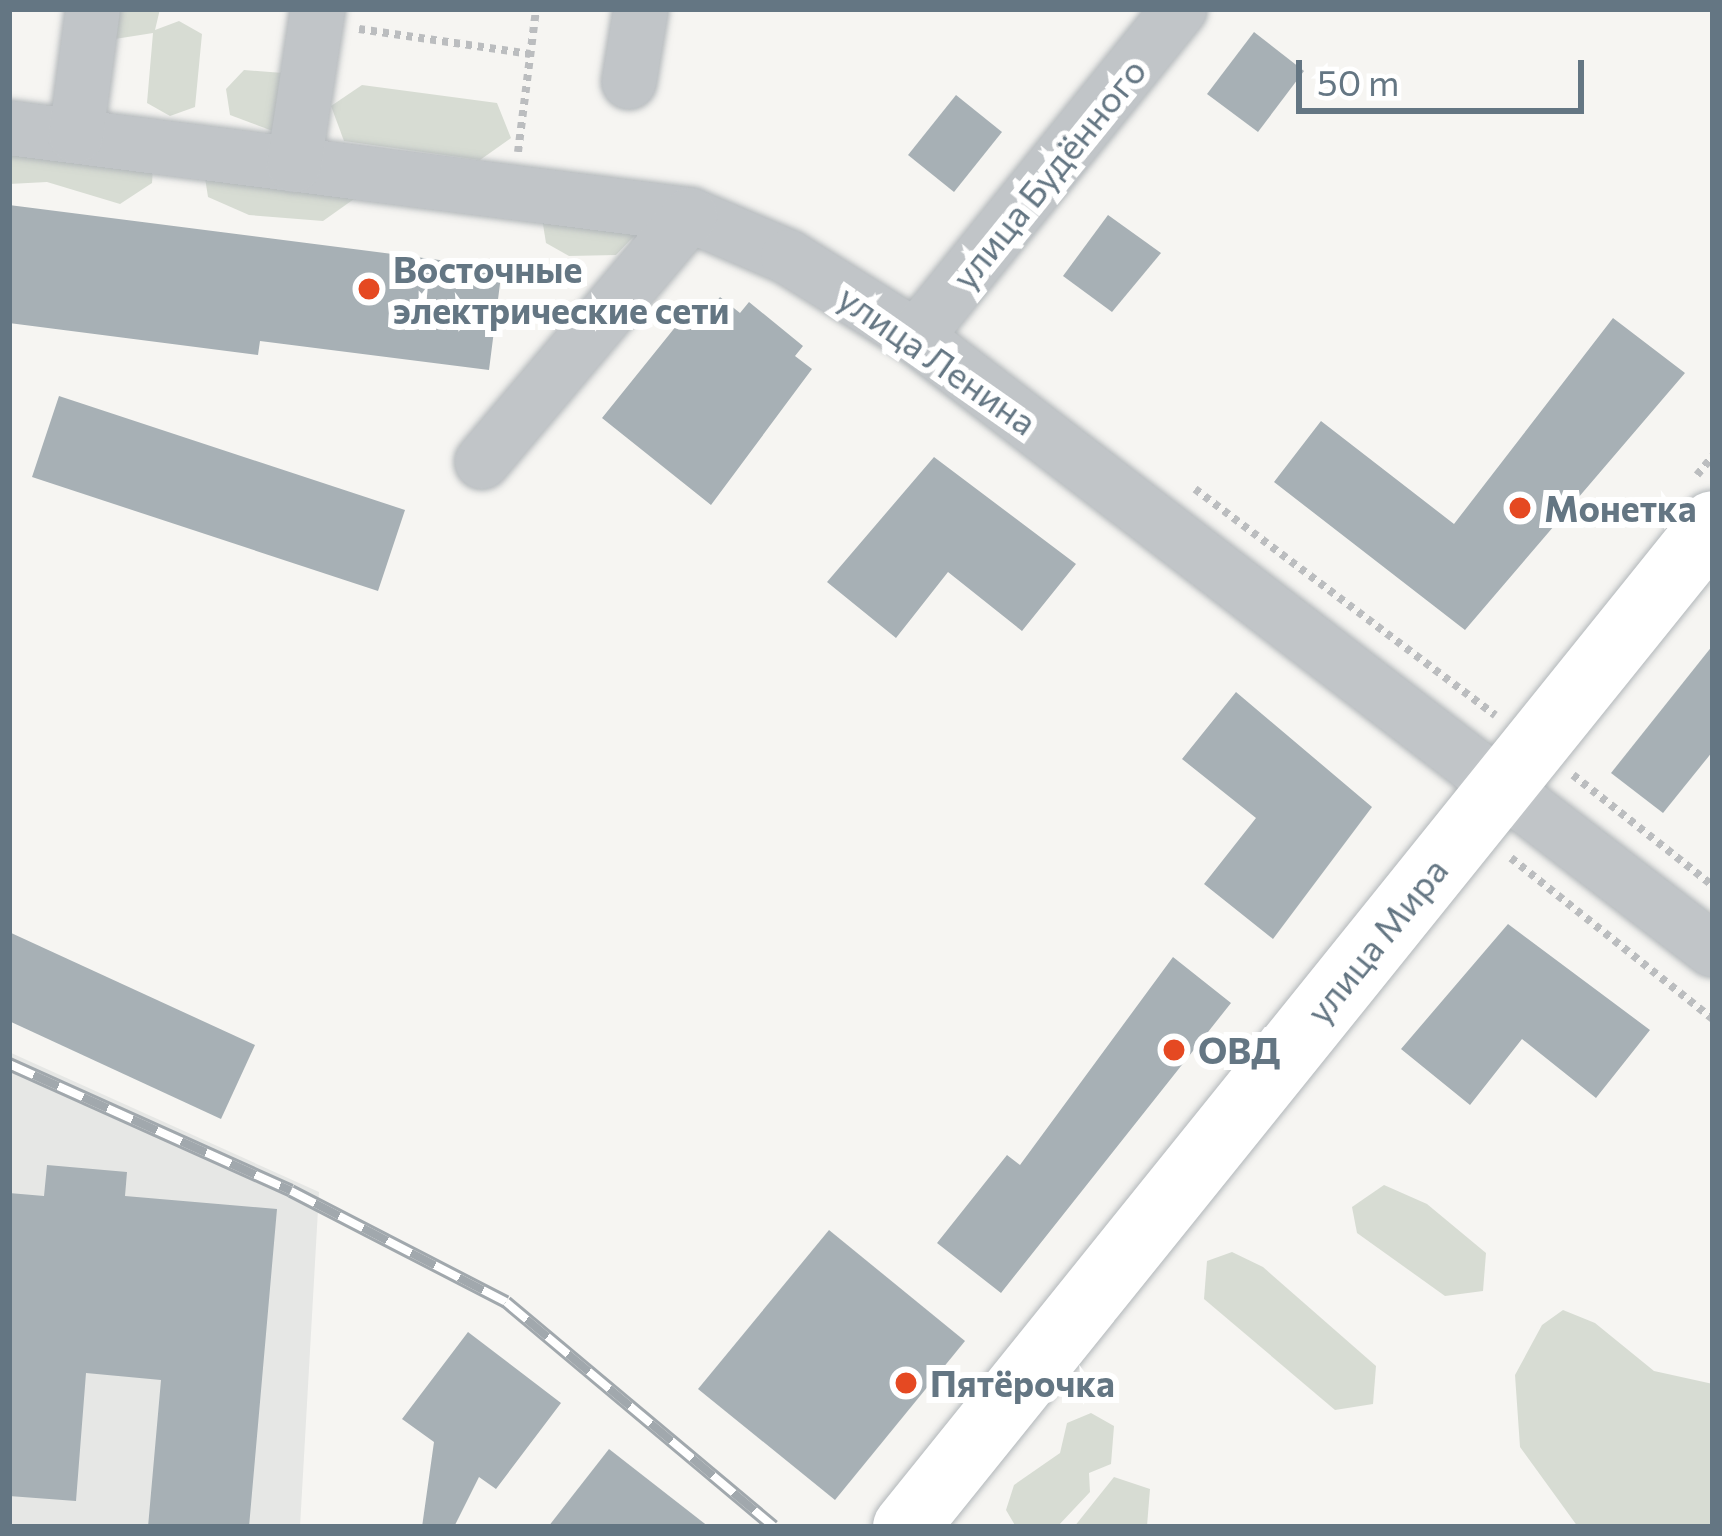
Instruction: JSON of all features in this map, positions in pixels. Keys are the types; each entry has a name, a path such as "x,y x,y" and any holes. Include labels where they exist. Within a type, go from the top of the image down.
{"main road":[{"name":"улица Мира","path":"906,1527 1713,524"}],"street":[{"path":"76,136 93,9"},
{"path":"629,82 640,9"},
{"name":"улица Будённого","path":"916,337 1180,9"},
{"path":"294,165 317,16"},
{"name":"улица Ленина","path":"9,128 690,215 788,257 916,337 1486,804 1713,950"},
{"path":"482,462 690,215"}],"path":[{"path":"517,159 536,9"},
{"path":"317,16 530,54"},
{"path":"1486,804 1713,1019"}],"shaded area":[{"path":"100,9 160,9 155,30 179,21 202,34 195,107 170,116 147,103 153,33 115,39"},
{"path":"244,70 283,73 278,133 230,115 226,89"},
{"path":"362,85 497,103 511,138 480,160 344,141 331,106"},
{"path":"9,125 153,169 152,183 120,204 47,182 9,184"},
{"path":"204,171 354,199 323,221 249,215 208,197"},
{"path":"542,218 635,223 634,236 616,255 569,256 546,243"},
{"path":"9,1052 319,1192 300,1527 9,1527"},
{"path":"1384,1185 1427,1204 1486,1253 1483,1291 1445,1296 1357,1233 1352,1207"},
{"path":"1232,1252 1263,1267 1376,1366 1373,1404 1335,1410 1204,1299 1207,1261"},
{"path":"1563,1310 1595,1323 1654,1371 1713,1384 1713,1527 1578,1527 1520,1447 1515,1375 1542,1325"},
{"path":"1091,1413 1114,1426 1111,1464 1089,1473 1090,1492 1057,1527 1016,1527 1006,1510 1014,1485 1060,1453 1067,1423"},
{"path":"1114,1477 1150,1489 1147,1526 1074,1527"}],"building":[{"path":"1254,32 1304,71 1258,132 1207,94"},
{"path":"956,95 1002,132 954,192 908,155"},
{"path":"9,205 502,268 489,370 260,341 258,355 9,323"},
{"path":"1108,215 1161,253 1112,312 1063,276"},
{"path":"720,297 740,313 749,302 803,346 795,356 812,369 711,505 602,418 685,315 697,325"},
{"path":"1613,318 1685,373 1465,630 1274,482 1321,421 1454,524"},
{"path":"59,396 405,510 378,591 32,477"},
{"path":"934,457 1076,564 1022,631 948,572 896,638 827,582"},
{"path":"1713,645 1713,751 1663,813 1611,773"},
{"path":"1236,692 1372,807 1273,939 1204,884 1256,818 1182,759"},
{"path":"1508,924 1650,1030 1596,1098 1522,1039 1470,1105 1401,1049"},
{"path":"9,932 255,1045 221,1119 9,1021"},
{"path":"1173,957 1231,1003 1001,1293 937,1243 1007,1155 1020,1165"},
{"path":"47,1165 127,1172 125,1196 277,1209 249,1527 148,1527 161,1380 86,1373 76,1501 9,1496 9,1193 44,1196"},
{"path":"829,1230 965,1341 835,1500 698,1389"},
{"path":"468,1332 561,1403 496,1489 479,1477 454,1527 422,1527 434,1442 402,1419"},
{"path":"609,1449 709,1527 548,1527"}],"railway":[{"path":"9,1064 291,1191 506,1302 773,1526"}],"place":[{"name":"Восточные электрические сети","path":"369,289"},
{"name":"Монетка","path":"1520,508"},
{"name":"ОВД","path":"1174,1050"},
{"name":"Пятёрочка","path":"906,1383"}]}
